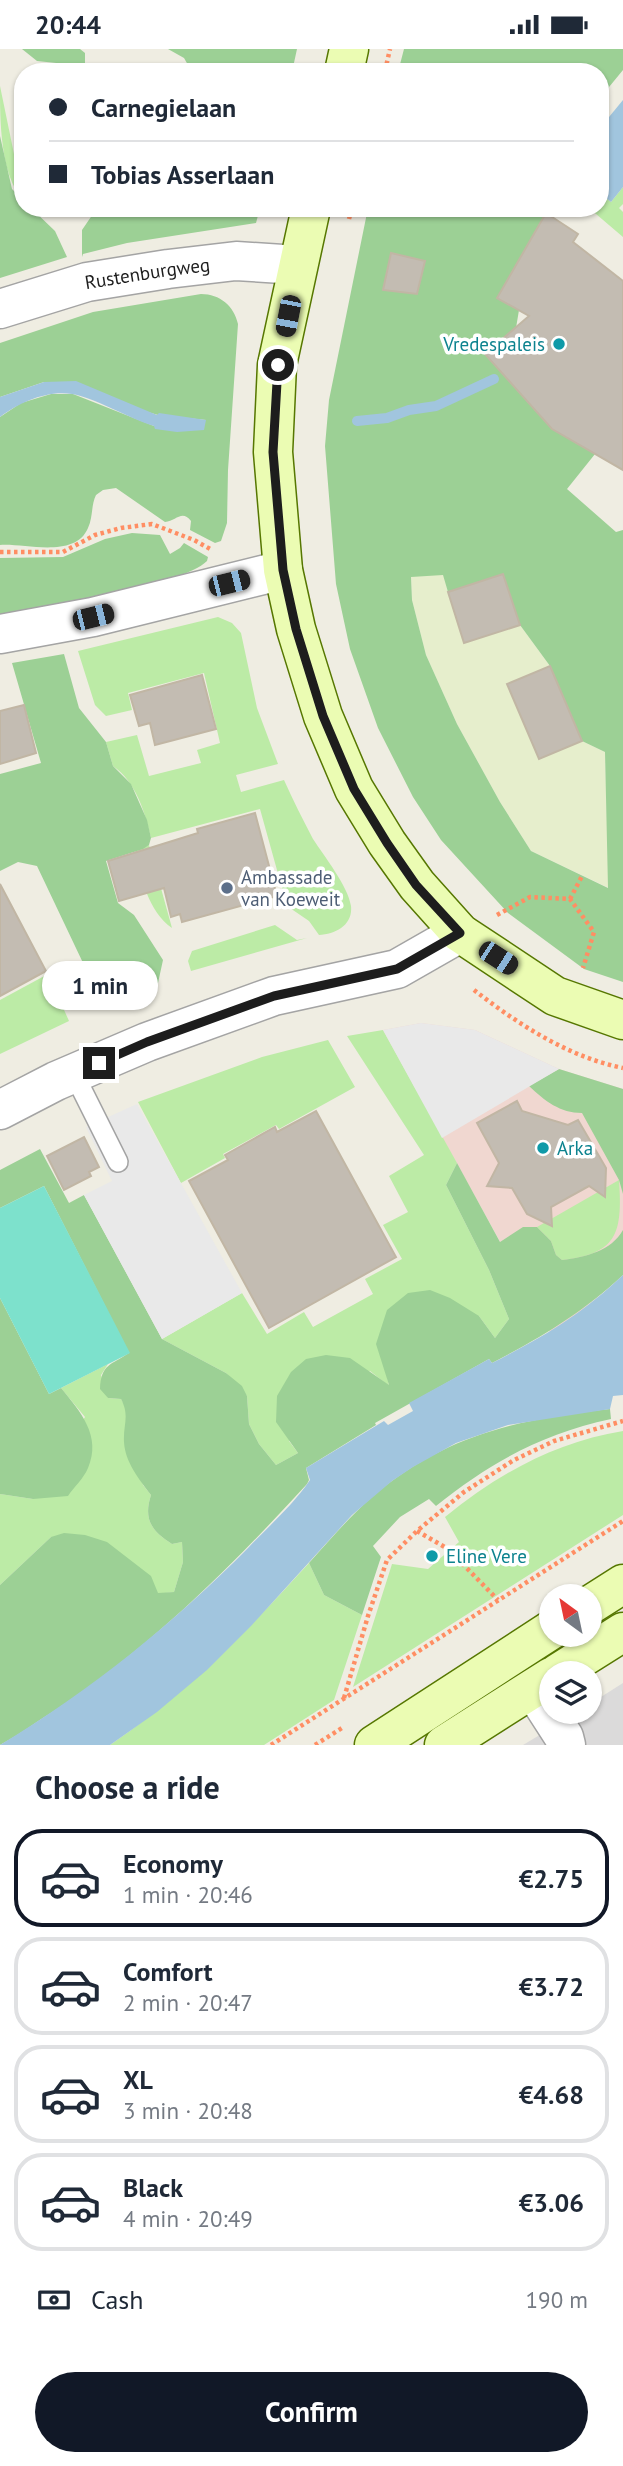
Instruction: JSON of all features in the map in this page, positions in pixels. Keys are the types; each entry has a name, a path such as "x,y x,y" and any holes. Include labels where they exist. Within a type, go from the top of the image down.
{"main road":[{"path":"309,217 278,365 274,439 283,570 296,629 323,716 354,789 416,885 475,926 555,996 623,1020"},
{"path":"602,1597 623,1584"},
{"path":"577,1661 623,1632"},
{"path":"373,1745 539,1638"},
{"path":"444,1745 539,1685"}],"street":[{"name":"Rustenburgweg","path":"0,309 88,282 168,269 236,261 298,265"},
{"path":"0,634 93,617 283,570"},
{"path":"0,1110 147,1042 274,996 397,969 475,926"},
{"path":"560,1724 566,1745"}],"lane":[{"path":"74,1074 118,1162"}],"path":[{"path":"349,221 350,217"},
{"path":"0,552 64,552 95,535 152,524 213,550"},
{"path":"570,899 582,876"},
{"path":"475,926 530,897 570,899"},
{"path":"570,899 594,932 581,976"},
{"path":"344,1698 387,1560 464,1492 514,1460 554,1441 623,1421"},
{"path":"271,1745 623,1521"},
{"path":"417,1531 448,1549 498,1600"}],"shaded area":[{"path":"623,100 623,187 611,202 609,200 609,117"},
{"path":"76,381 157,415 159,413 206,420 204,430 177,432 155,429 154,426 90,399 63,393 34,398 0,417 0,397 44,382"},
{"path":"421,1023 475,1030 559,1069 623,1089 623,1275 580,1312 550,1332 383,1030"},
{"path":"421,1023 475,1030 559,1069 442,1138 383,1030"},
{"path":"137,1104 242,1293 162,1339 84,1195 112,1181 86,1127"},
{"path":"44,1186 130,1353 49,1394 0,1298 0,1208"},
{"path":"623,1275 623,1395 613,1396 610,1409 508,1425 456,1443 392,1481 352,1515 207,1670 157,1712 110,1745 0,1745 67,1702 161,1629 191,1602 296,1498 310,1480 306,1468 384,1421 388,1425 413,1411 409,1403 489,1359 492,1363 545,1334 577,1314"},
{"path":"623,1683 623,1745 523,1745 558,1724 602,1724 602,1696"}],"green space":[{"path":"22,49 80,49 85,53 85,63 37,61"},
{"path":"168,49 297,49 294,63 187,63 184,58"},
{"path":"404,49 623,49 623,70 609,87 609,63 400,63"},
{"path":"0,86 14,154 14,186 6,161 1,130"},
{"path":"0,136 14,191 14,217 40,217 55,231 67,257 0,278"},
{"path":"623,187 623,204 619,208 623,212 623,237 600,217 609,217 609,200 611,202"},
{"path":"91,217 258,217 256,223 127,243 83,254 82,257 82,230"},
{"path":"366,217 544,217 497,298 519,310 516,328 485,354 549,426 586,425 575,442 595,454 567,489 616,532 623,530 623,982 584,969 508,913 441,840 413,797 378,728 350,649 336,584 325,446 329,400","holes":["443,575 448,592 503,575 520,625 550,666 582,741 605,752 608,888 531,851 500,802 457,724 426,655 412,600 411,577"]},
{"path":"201,294 214,296 225,302 238,324 227,523 221,541 215,543 190,530 191,521 185,516 165,522 116,488 103,490 96,495 88,528 82,538 72,543 48,547 0,545 0,417 21,403 51,394 73,394 154,426 206,420 158,415 44,382 0,397 0,343 93,312"},
{"path":"132,533 160,535 170,554 184,543 208,557 207,561 193,570 141,587 0,615 0,558 63,557 105,539"},
{"path":"443,574 464,643 520,625 550,666 507,684 539,759 582,741 605,752 609,888 531,851 500,802 457,724 426,655 412,600 411,576"},
{"path":"218,617 232,623 241,633 257,708 278,764 236,775 241,792 284,780 313,839 341,880 349,898 349,918 342,927 331,933 319,935 309,921 287,906 260,809 151,838 134,789 113,766 106,742 137,735 149,776 201,763 197,750 220,743 204,673 128,693 132,710 106,716 95,705 78,651"},
{"path":"64,654 79,708 106,742 113,766 131,784 147,820 151,838 149,845 143,849 106,861 118,903 134,915 163,960 158,983 103,1005 37,866 18,862 0,871 0,774 41,763 12,663"},
{"path":"149,845 172,928 152,904 134,852"},
{"path":"275,925 297,940 307,938 191,971 188,961 192,951"},
{"path":"48,974 69,1021 0,1054 0,1000"},
{"path":"383,1030 457,1163 446,1185 489,1270 509,1319 495,1338 479,1316 386,1371 389,1386 370,1371 289,1441 298,1453 276,1465 259,1444 249,1424 247,1396 226,1373 162,1339 242,1293 267,1334 304,1312 313,1327 373,1294 365,1279 402,1259 383,1225 408,1212 389,1176 424,1155 347,1036"},
{"path":"328,1040 355,1087 279,1129 276,1125 223,1154 225,1158 181,1183 138,1102 262,1057"},
{"path":"559,1069 623,1089 623,1194 619,1180 582,1113 553,1105 529,1086"},
{"path":"40,1149 69,1203 84,1195 162,1339 226,1373 242,1386 247,1396 249,1424 259,1444 276,1465 298,1453 276,1422 277,1396 291,1372 306,1359 326,1355 350,1358 389,1385 376,1344 387,1310 408,1293 430,1290 450,1298 479,1316 495,1338 509,1319 489,1270 446,1185 457,1163 500,1242 523,1227 537,1227 551,1241 556,1255 562,1260 597,1252 612,1243 623,1230 623,1275 577,1313 545,1334 492,1363 489,1359 375,1423 376,1425 306,1468 309,1480 307,1484 219,1576 156,1634 89,1687 0,1745 0,1585 51,1537 64,1533 85,1535 107,1542 151,1576 158,1593 174,1592 183,1562 182,1542 172,1544 151,1524 148,1511 151,1495 133,1470 125,1449 124,1405 121,1399 108,1398 100,1389 105,1370 129,1353 44,1186 0,1208 0,1170"},
{"path":"619,1180 619,1215 612,1238 605,1247 594,1253 562,1260 556,1255 551,1241 537,1227"},
{"path":"0,1298 49,1394 61,1388 82,1415 91,1435 92,1456 88,1468 68,1496 33,1499 0,1494"},
{"path":"108,1364 101,1375 108,1398 121,1399 127,1410 143,1485 151,1495 148,1511 151,1524 172,1544 182,1542 183,1562 174,1592 158,1594 51,1537 0,1585 0,1494 33,1499 85,1417 61,1388"},
{"path":"610,1409 611,1419 562,1433 518,1452 477,1476 436,1506 429,1499 400,1517 373,1546 381,1557 362,1615 324,1595 309,1563 372,1497 399,1476 427,1458 484,1433 545,1418"},
{"path":"623,1431 623,1515 353,1687 392,1564 428,1569 459,1542 445,1517 465,1501 528,1462 574,1443"},
{"path":"309,1563 324,1595 362,1615 334,1700 264,1745 110,1745 191,1682"}],"building":[{"name":"Vredespaleis","path":"544,217 552,217 578,234 573,242 623,281 623,470 552,429 485,354 529,316 497,298"},
{"path":"391,253 425,261 417,294 383,290"},
{"path":"503,574 520,625 464,643 448,592"},
{"path":"550,666 582,741 539,759 507,684"},
{"path":"202,675 216,729 155,745 150,723 139,726 130,695"},
{"path":"24,705 36,753 0,764 0,711"},
{"path":"255,813 277,896 182,922 180,914 171,917 164,888 119,901 108,861 198,833 197,829"},
{"path":"0,884 46,971 0,996"},
{"name":"Arka","path":"517,1101 522,1111 568,1125 578,1120 606,1168 605,1197 589,1186 551,1207 552,1226 527,1214 512,1188 487,1186 499,1163 477,1123"},
{"path":"316,1111 396,1257 269,1328 189,1181 228,1160 225,1155 275,1127 277,1132"},
{"path":"84,1137 99,1167 89,1172 91,1176 64,1190 47,1156"}],"waterway":[{"path":"357,421 387,418 409,410 436,406 494,379"}],"place":[{"name":"Vredespaleis","path":"559,344"},
{"name":"Ambassade van Koeweit","path":"227,888"},
{"name":"Arka","path":"543,1148"},
{"name":"Eline Vere","path":"432,1556"}],"route":[{"path":"99,1063 147,1042 274,996 397,969 460,933 416,885 387,843 354,789 323,716 296,629 283,570 273,452 278,365"}]}
